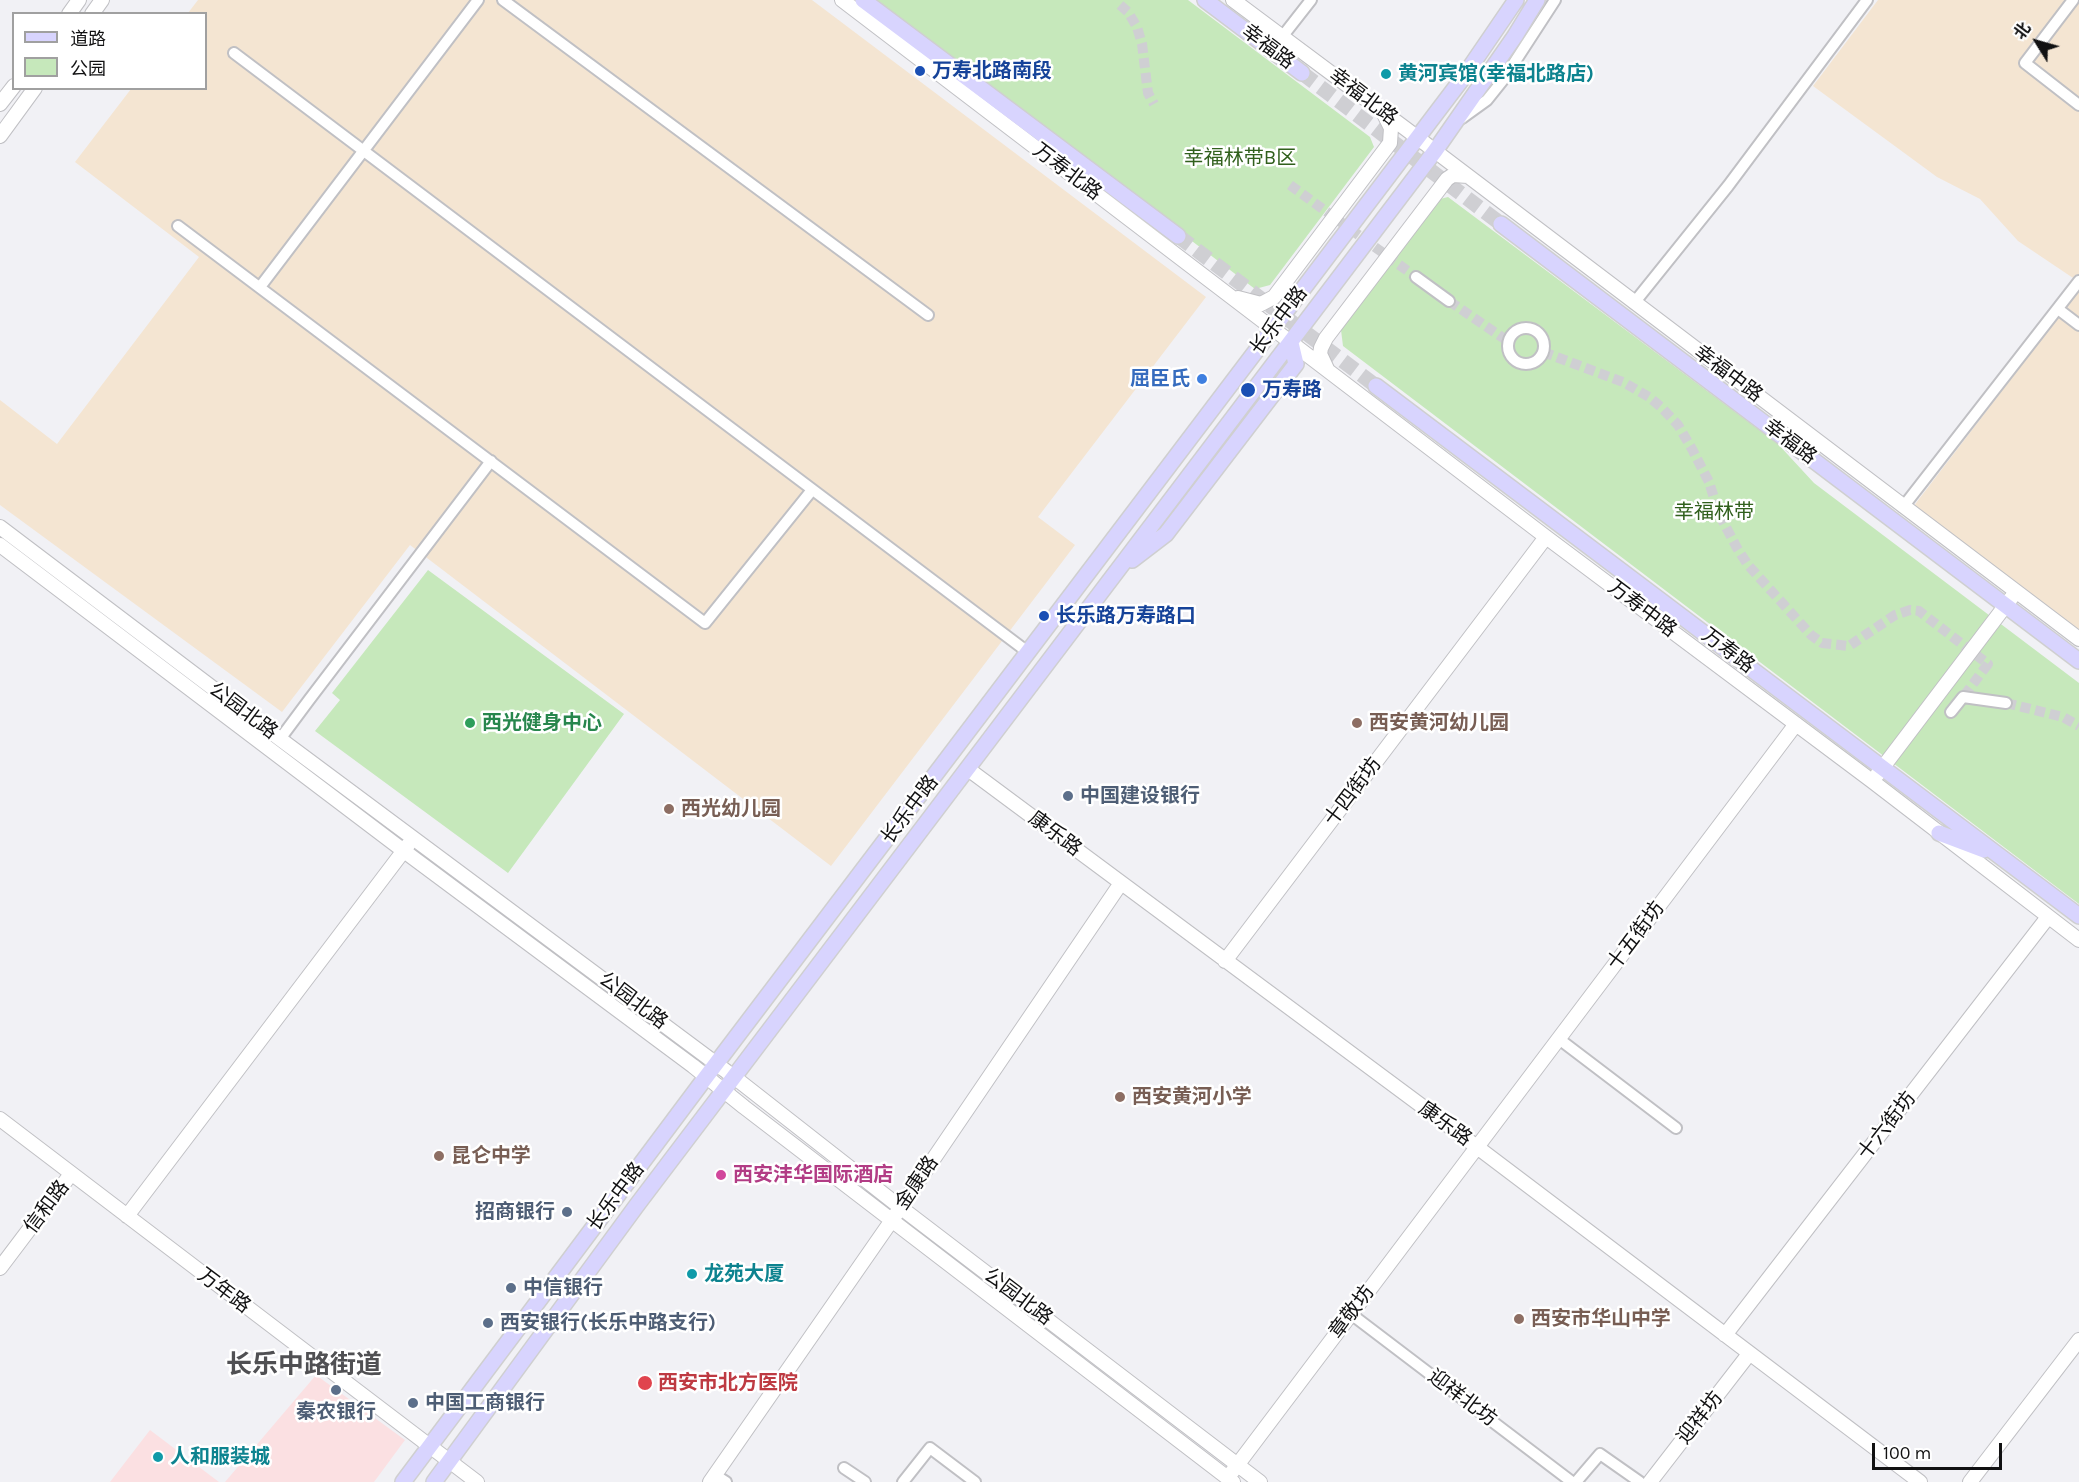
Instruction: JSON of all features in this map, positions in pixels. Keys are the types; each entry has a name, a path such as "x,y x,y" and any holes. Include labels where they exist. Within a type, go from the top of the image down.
{"main road":[{"name":"万寿北路","path":"842,0 1292,343"},
{"path":"863,0 1178,236"},
{"name":"幸福路","path":"1205,0 1302,73"},
{"name":"幸福北路","path":"1233,0 1435,151"},
{"name":"长乐中路","path":"434,1482 637,1205 1292,343 1435,151 1515,36 1537,0"},
{"name":"长乐中路","path":"403,1482 706,1077 1485,48 1516,1"},
{"path":"0,104 12,89"},
{"path":"0,136 34,90"},
{"path":"1222,291 1261,304 1274,297 1390,143 1391,128 1381,110"},
{"name":"幸福中路","path":"1435,151 2079,639"},
{"path":"1330,372 1320,354 1326,338 1447,179 1453,176 1468,176"},
{"name":"幸福路","path":"1501,224 2079,661"},
{"name":"万寿中路","path":"1292,343 2079,940"},
{"name":"万寿路","path":"1376,386 2079,916"},
{"name":"公园北路","path":"0,527 280,739 717,1064 1260,1482"},
{"name":"十四街坊","path":"1225,961 1546,537"},
{"name":"公园北路","path":"0,545 706,1077 1230,1480"},
{"path":"1872,781 2016,592"},
{"path":"1656,597 1725,671"},
{"path":"1066,602 1084,615"},
{"name":"十五街坊","path":"1477,1147 1796,724"},
{"name":"康乐路","path":"968,769 1477,1147 1920,1482"},
{"path":"1939,833 2000,856"},
{"path":"127,1216 413,838"},
{"name":"金康路","path":"717,1480 1121,883"},
{"name":"十六街坊","path":"1725,1335 2048,917"},
{"name":"万年路","path":"0,1119 477,1482"},
{"name":"章敬坊","path":"1230,1480 1237,1465 1477,1147"},
{"name":"信和路","path":"0,1268 71,1174"},
{"path":"1970,1482 2079,1340"},
{"name":"迎祥坊","path":"1650,1482 1749,1354"}],"street":[{"path":"260,287 478,0"},
{"path":"503,0 928,315"},
{"path":"1282,37 1311,0"},
{"path":"1455,124 1487,100 1503,80 1555,0"},
{"path":"1634,303 1728,186 1867,0"},
{"path":"2073,0 2025,63 2079,105"},
{"path":"234,53 1029,653"},
{"path":"178,226 705,623 812,490"},
{"path":"1416,277 1449,302"},
{"path":"1903,507 2079,281"},
{"path":"2058,309 2079,325"},
{"path":"280,739 491,461"},
{"path":"1951,712 1963,697 2006,703"},
{"path":"1559,1039 1676,1128"},
{"name":"迎祥北坊","path":"1351,1314 1574,1482 1600,1454 1640,1482"},
{"path":"903,1482 930,1448 975,1482"},
{"path":"844,1468 865,1482"}],"shaded area":[{"path":"198,0 812,0 1206,297 1038,517 1075,545 831,866 410,545 282,712 0,505 0,400 57,444 199,257 75,162 130,90 207,90 207,12 189,12"},
{"path":"1878,0 2079,0 2079,282 2018,241 1980,199 1937,177 1813,86"},
{"path":"2079,290 2079,631 1913,507"},
{"path":"316,1375 405,1440 374,1482 225,1482"},
{"name":"人和服装城","path":"150,1430 219,1482 110,1482"}],"green space":[{"name":"幸福林带B区","path":"875,0 1188,0 1370,137 1374,147 1270,285 1255,289"},
{"name":"幸福林带","path":"1448,197 1778,444 1814,483 2079,683 2079,904 1343,346 1341,330 1440,199"},
{"name":"西光健身中心","path":"428,570 624,714 508,873 315,731 340,700 332,693"}],"tunnel":[{"path":"1120,5 1128,12 1137,27 1142,44 1148,93 1154,104"},
{"path":"1302,73 1501,224"},
{"path":"1290,185 1416,277"},
{"path":"1178,236 1376,386"},
{"path":"1449,301 1509,342"},
{"path":"1543,352 1623,382 1661,407 1678,425 1692,449 1709,482 1719,514 1748,565 1811,635 1822,643 1849,646 1895,615 1910,610 1919,611 1988,664 1963,697"},
{"path":"2006,703 2063,717 2079,726"}],"place":[{"name":"万寿北路南段","path":"920,71"},
{"name":"黄河宾馆(幸福北路店)","path":"1386,74"},
{"name":"屈臣氏","path":"1202,379"},
{"name":"万寿路","path":"1248,390"},
{"name":"长乐路万寿路口","path":"1044,616"},
{"name":"西光健身中心","path":"470,723"},
{"name":"西安黄河幼儿园","path":"1357,723"},
{"name":"中国建设银行","path":"1068,796"},
{"name":"西光幼儿园","path":"669,809"},
{"name":"西安黄河小学","path":"1120,1097"},
{"name":"昆仑中学","path":"439,1156"},
{"name":"西安沣华国际酒店","path":"721,1175"},
{"name":"招商银行","path":"567,1212"},
{"name":"龙苑大厦","path":"692,1274"},
{"name":"中信银行","path":"511,1288"},
{"name":"西安市华山中学","path":"1519,1319"},
{"name":"西安银行(长乐中路支行)","path":"488,1323"},
{"name":"西安市北方医院","path":"645,1383"},
{"name":"秦农银行","path":"336,1390"},
{"name":"中国工商银行","path":"413,1403"},
{"name":"人和服装城","path":"158,1457"}],"district":[{"name":"长乐中路街道","path":"304,1366"}]}
